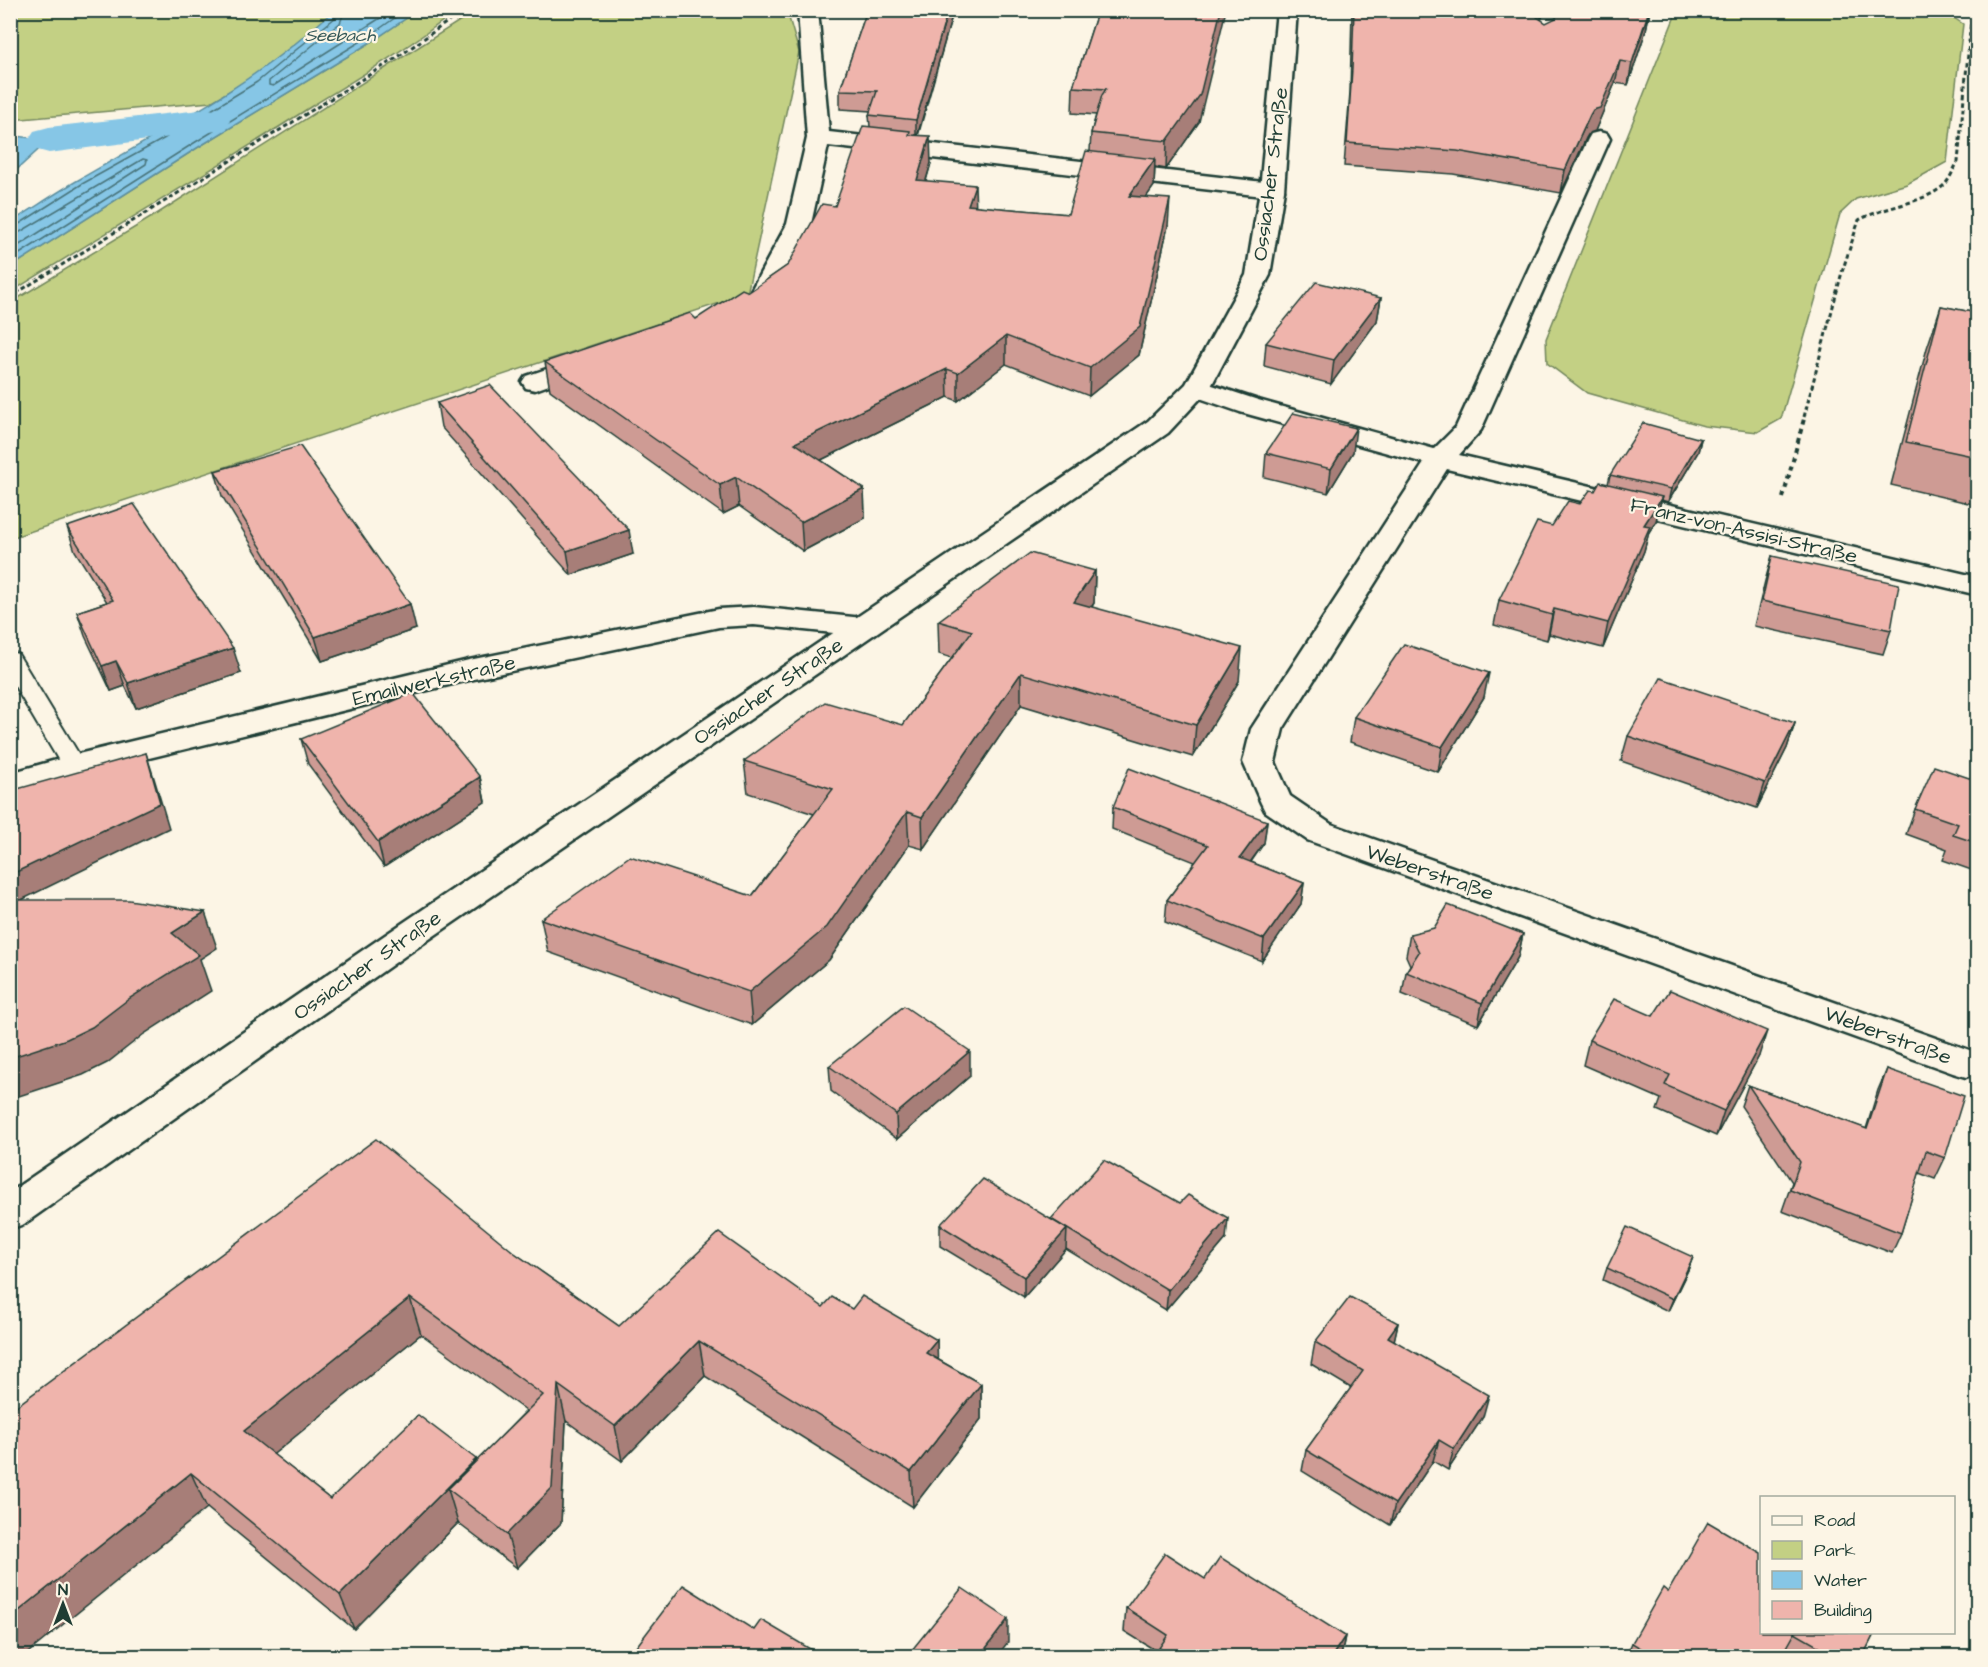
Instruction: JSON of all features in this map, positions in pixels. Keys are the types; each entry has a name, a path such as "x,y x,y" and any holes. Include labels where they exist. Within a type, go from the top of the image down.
{"street":[{"path":"724,313 758,301 800,224 818,138 808,10"},
{"name":"Ossiacher Straße","path":"10,1213 387,951 1158,427 1197,388 1258,275 1272,190 1287,10"},
{"path":"818,138 1272,190"},
{"path":"1440,459 1468,430 1599,139"},
{"path":"535,382 613,354"},
{"name":"Franz-von-Assisi-Straße","path":"1197,388 1249,406 1440,459 1977,586"},
{"name":"Weberstraße","path":"1440,459 1267,729 1259,762 1277,803 1319,832 1966,1063"},
{"name":"Emailwerkstraße","path":"10,784 74,766 470,670 719,618 754,616 862,627"}],"lane":[{"path":"1543,38 1554,10"},
{"path":"10,659 74,766"}],"path":[{"path":"10,297 368,76 464,10"},
{"path":"1772,537 1842,272 1859,220 1875,211 1926,196 1946,183 1958,162 1972,10"}],"green space":[{"path":"1942,10 1963,24 1947,162 1907,184 1856,199 1840,214 1781,419 1758,432 1704,426 1587,393 1547,363 1546,339 1677,11"},
{"path":"10,11 334,11 253,77 211,102 11,120"},
{"path":"417,11 456,11 367,72 11,292 11,267"},
{"path":"475,11 787,11 799,52 747,294 11,538 10,303 152,217"}],"water":[{"name":"Seebach","path":"334,10 417,11 11,267 11,222 244,81 305,36"},
{"path":"11,137 49,140 11,175"}],"building":[{"path":"867,10 948,10 916,120 869,115 877,91 840,90"},
{"path":"1098,10 1221,10 1200,95 1167,141 1091,133 1102,95 1106,89 1073,87"},
{"path":"1354,10 1539,10 1537,17 1546,23 1556,18 1559,10 1649,10 1632,63 1620,61 1600,108 1593,110 1590,115 1565,170 1457,151 1347,143"},
{"path":"863,126 910,131 909,135 930,136 917,180 975,185 968,205 1068,214 1086,151 1155,159 1129,196 1170,199 1140,327 1090,368 1006,336 958,373 947,369 795,443 864,489 801,522 736,477 720,485 545,362 690,313 696,319 742,289 749,292 788,265 822,204 835,206"},
{"path":"1316,282 1381,298 1334,360 1266,343"},
{"path":"1941,306 1977,313 1977,457 1906,442"},
{"path":"490,385 629,530 567,551 437,403"},
{"path":"1293,413 1356,428 1331,469 1266,453"},
{"path":"1643,423 1701,439 1671,489 1610,475"},
{"path":"300,446 410,604 315,637 215,471"},
{"path":"1600,482 1662,497 1644,525 1650,526 1608,623 1554,609 1552,615 1499,600 1537,522 1552,526 1568,501 1580,504 1590,490 1595,491"},
{"path":"134,504 233,648 128,683 116,661 102,666 77,612 113,600 67,527"},
{"path":"1030,553 1095,571 1074,602 1242,648 1196,725 1021,673 922,817 907,812 827,927 749,992 541,919 630,856 752,896 833,789 744,761 825,702 903,725 972,631 938,621"},
{"path":"1772,556 1899,584 1891,630 1762,601"},
{"path":"1404,644 1489,673 1442,747 1354,717"},
{"path":"1661,678 1795,723 1765,783 1628,736"},
{"path":"413,693 480,777 378,842 301,739"},
{"path":"146,753 160,803 10,875 10,791"},
{"path":"1934,766 1969,778 1977,777 1977,843 1953,835 1958,824 1915,809"},
{"path":"1129,768 1267,821 1240,858 1304,883 1264,939 1167,900 1208,845 1113,807"},
{"path":"10,900 129,900 205,912 172,933 199,955 130,998 92,1027 67,1039 10,1058"},
{"path":"1448,905 1523,934 1482,1003 1406,972 1419,952 1410,934 1434,928"},
{"path":"1670,990 1767,1031 1724,1111 1665,1085 1670,1075 1589,1040 1614,999 1653,1016"},
{"path":"904,1006 970,1051 896,1114 829,1066"},
{"path":"1887,1069 1964,1096 1945,1158 1926,1151 1901,1233 1790,1190 1800,1162 1748,1085 1867,1129"},
{"path":"376,1139 516,1254 619,1326 719,1233 823,1307 832,1297 852,1309 862,1296 937,1340 926,1353 981,1384 911,1472 699,1341 615,1426 558,1385 552,1488 507,1534 448,1489 543,1395 410,1298 244,1431 330,1499 418,1415 476,1459 340,1595 191,1473 10,1618 10,1411"},
{"path":"1104,1160 1180,1203 1188,1195 1228,1218 1168,1290 1051,1219"},
{"path":"983,1179 1067,1229 1024,1277 940,1225"},
{"path":"1627,1227 1693,1257 1673,1299 1607,1268"},
{"path":"1350,1297 1398,1323 1388,1337 1489,1395 1454,1449 1439,1440 1395,1504 1306,1450 1363,1371 1315,1342"},
{"path":"1708,1522 1760,1552 1760,1634 1794,1634 1782,1656 1654,1656 1632,1643 1663,1588 1668,1592"},
{"path":"1165,1553 1205,1579 1220,1557 1345,1636 1332,1656 1172,1656 1159,1648 1168,1635 1126,1608"},
{"path":"683,1585 754,1630 761,1620 822,1656 630,1655"},
{"path":"962,1588 1008,1619 980,1656 907,1656"},
{"path":"1797,1634 1874,1634 1863,1656 1835,1656"}],"waterway":[{"path":"49,140 209,121"}]}
